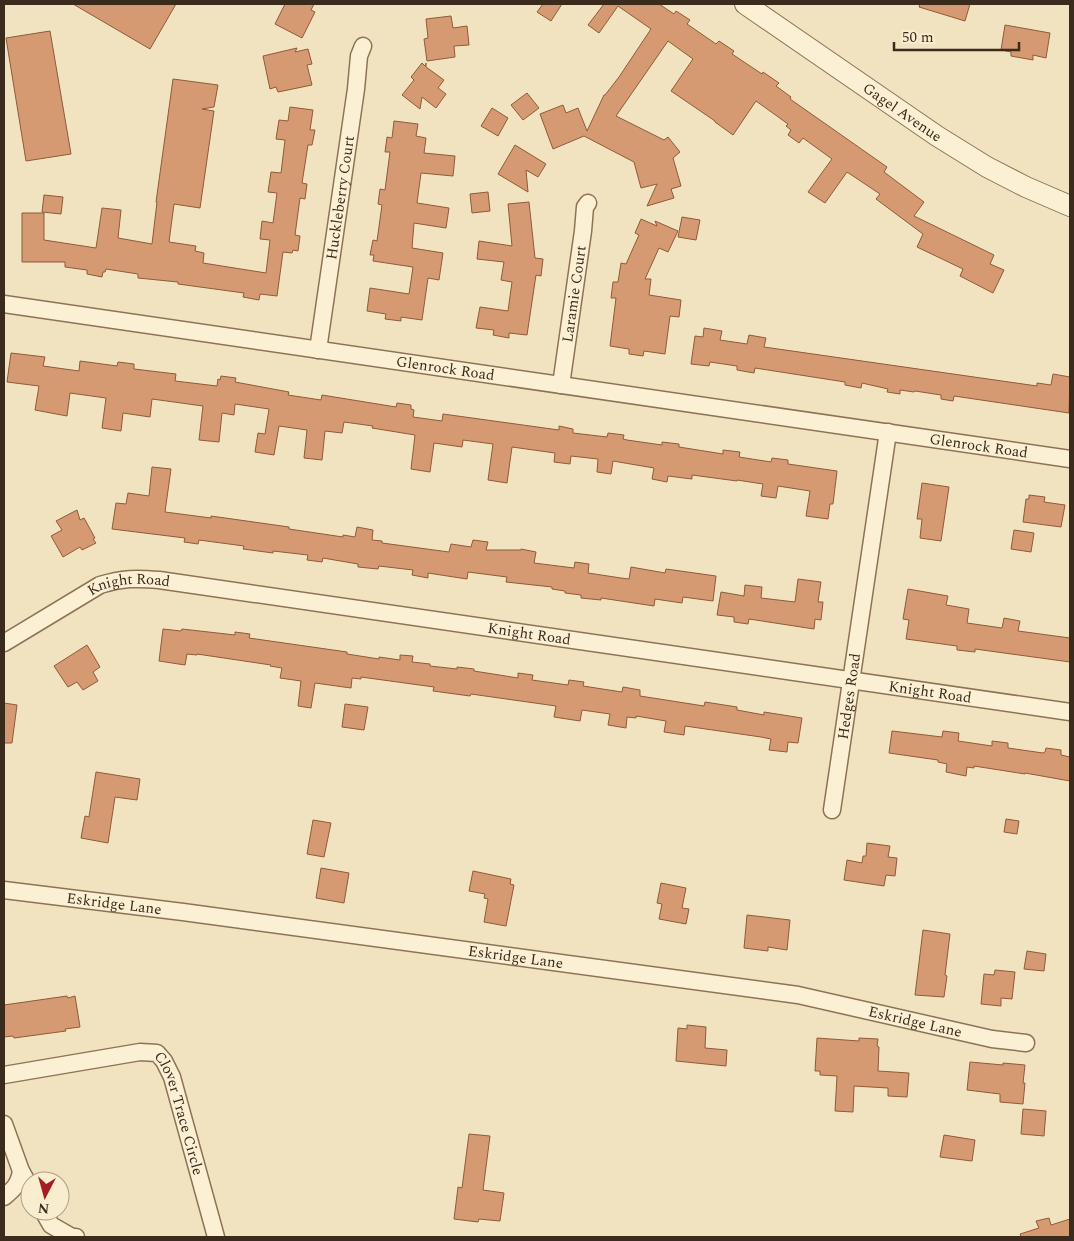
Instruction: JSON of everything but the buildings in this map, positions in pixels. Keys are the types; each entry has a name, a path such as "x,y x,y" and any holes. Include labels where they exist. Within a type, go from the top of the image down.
{"street":[{"name":"Gagel Avenue","path":"744,4 938,136 987,167 1026,187 1070,206"},
{"name":"Huckleberry Court","path":"318,350 356,89 359,56 363,46"},
{"name":"Laramie Court","path":"561,385 585,207 588,203"},
{"name":"Glenrock Road","path":"4,304 1070,459"},
{"name":"Hedges Road","path":"832,810 888,432"},
{"name":"Knight Road","path":"4,643 100,585 115,580 131,578 178,583 851,679 1070,712"},
{"name":"Eskridge Lane","path":"4,890 183,912 798,995 992,1039 1026,1043"},
{"name":"Clover Trace Circle","path":"4,1074 140,1052 156,1053 164,1061 172,1077 216,1237"},
{"path":"4,1124 21,1171"},
{"path":"4,1197 12,1190 20,1176"},
{"path":"50,1221 52,1225 72,1237 76,1237"}]}
